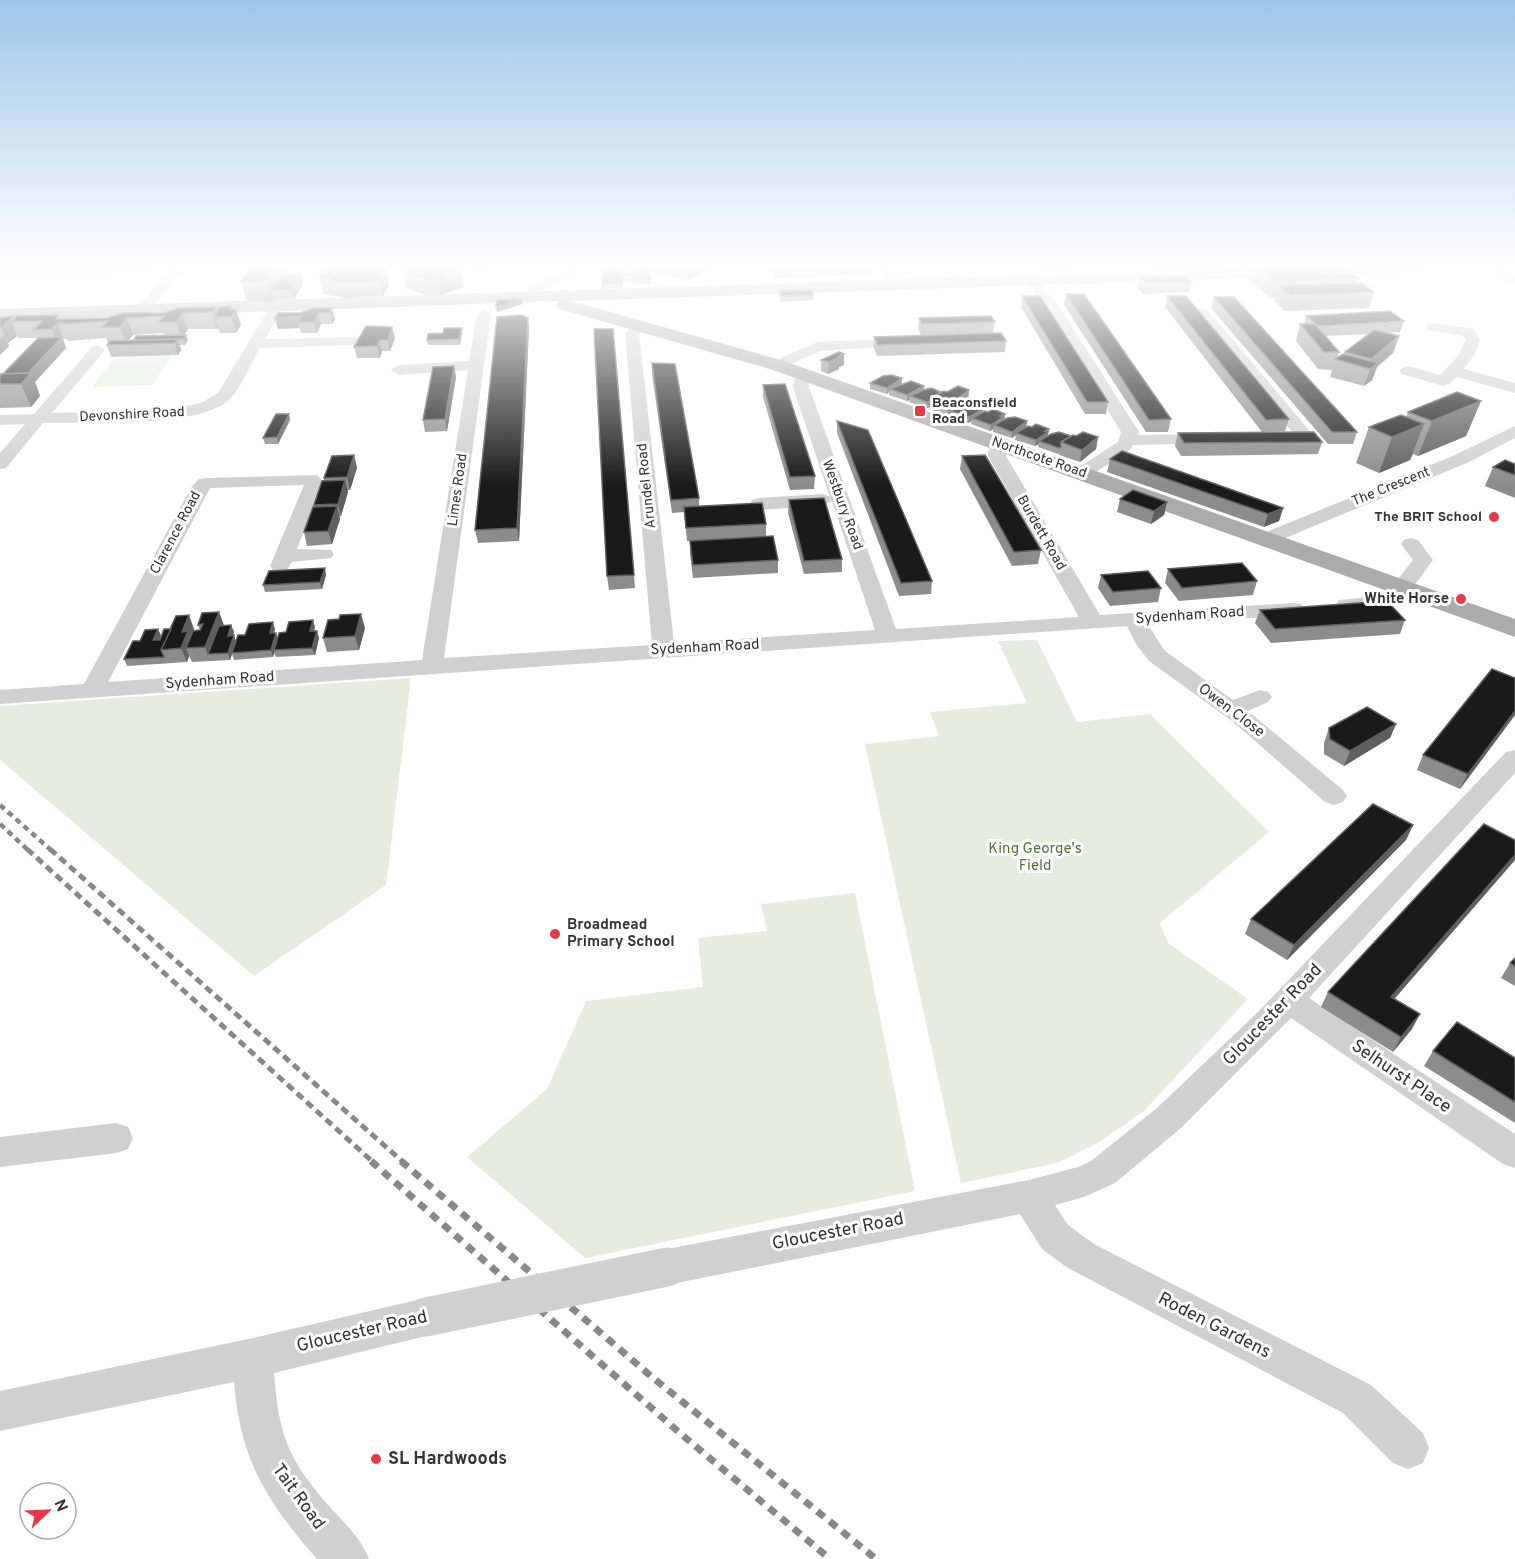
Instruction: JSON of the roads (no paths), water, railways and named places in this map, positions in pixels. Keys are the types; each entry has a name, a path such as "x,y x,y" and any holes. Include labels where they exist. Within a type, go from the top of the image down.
{"main road":[{"name":"Northcote Road","path":"689,340 777,365 1515,629"}],"street":[{"name":"Devonshire Road","path":"0,420 165,414 203,408 224,396 258,340"},
{"name":"Limes Road","path":"432,666 480,340"},
{"name":"Arundel Road","path":"633,340 664,650"},
{"path":"1073,340 1130,432 1128,440 1118,450 1082,474"},
{"path":"1225,340 1303,434 1295,437 1260,438"},
{"path":"1444,379 1472,344 1473,340"},
{"path":"255,344 355,341"},
{"path":"777,365 817,347 921,342"},
{"path":"0,464 97,350"},
{"path":"399,370 476,366"},
{"path":"1408,371 1444,379 1515,388"},
{"name":"Westbury Road","path":"807,376 801,382 801,387 888,636"},
{"name":"The Crescent","path":"1266,539 1461,459 1515,431"},
{"path":"1128,440 1224,439"},
{"name":"Burdett Road","path":"1001,445 997,456 1093,622"},
{"name":"Clarence Road","path":"92,690 201,486 213,481 311,479 314,482 282,561 324,554"},
{"path":"759,504 841,499"},
{"path":"1403,589 1423,560 1411,544"},
{"name":"Sydenham Road","path":"0,697 1376,603 1402,594 1403,589"},
{"name":"Owen Close","path":"1135,620 1147,644 1157,656 1232,710 1334,796"},
{"path":"1232,710 1260,697"},
{"name":"Gloucester Road","path":"0,1411 253,1358 426,1317 1029,1196 1084,1181 1103,1172 1169,1118 1288,1000 1513,765"},
{"name":"Selhurst Place","path":"1288,1000 1515,1153"},
{"path":"0,1152 116,1138"},
{"name":"Roden Gardens","path":"1029,1196 1055,1237 1081,1256 1357,1399 1408,1448"},
{"name":"Tait Road","path":"253,1358 257,1414 266,1449 279,1476 347,1559"}],"railway":[{"path":"0,805 52,851"},
{"path":"0,824 29,851"},
{"path":"27,849 373,1162"},
{"path":"50,849 403,1162"},
{"path":"371,1161 681,1434 830,1559"},
{"path":"401,1161 652,1377 876,1559"}],"place":[{"name":"Beaconsfield Road","path":"920,411"},
{"name":"The BRIT School","path":"1494,517"},
{"name":"White Horse","path":"1461,599"},
{"name":"Broadmead Primary School","path":"555,934"},
{"name":"SL Hardwoods","path":"376,1459"}],"park label":[{"name":"King George's Field","path":"1035,858"}]}
